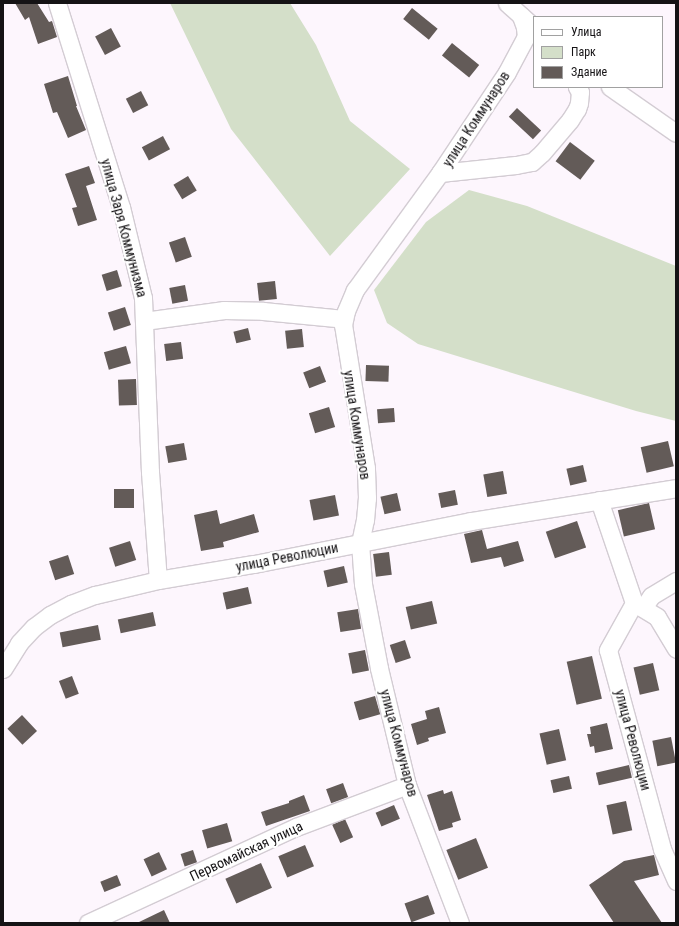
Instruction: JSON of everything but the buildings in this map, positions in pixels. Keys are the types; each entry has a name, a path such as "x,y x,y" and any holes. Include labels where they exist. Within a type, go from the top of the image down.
{"street":[{"name":"улица Заря Коммунизма","path":"57,3 121,207 143,298 150,472 158,580"},
{"path":"507,3 529,31"},
{"name":"улица Коммунаров","path":"460,923 407,785 375,645 363,584 360,543 365,520 367,498 366,468 343,336 344,319 355,290 440,173 507,72 529,31"},
{"path":"440,173 532,162 542,153 580,103 580,92 578,88"},
{"path":"611,88 676,133"},
{"path":"144,321 224,310 263,311 344,319"},
{"name":"улица Революции","path":"3,669 19,643 34,627 50,615 71,604 95,596 158,580 471,521 676,488"},
{"path":"599,500 639,606 657,617 676,649"},
{"name":"улица Революции","path":"676,581 639,606 608,650 662,849 676,881"},
{"name":"Первомайская улица","path":"88,923 296,827 407,785"}],"green space":[{"path":"170,3 290,3 316,45 350,121 410,169 330,256 231,129"},
{"path":"469,190 527,206 676,266 676,421 636,411 418,344 387,323 374,290 426,222"}]}
